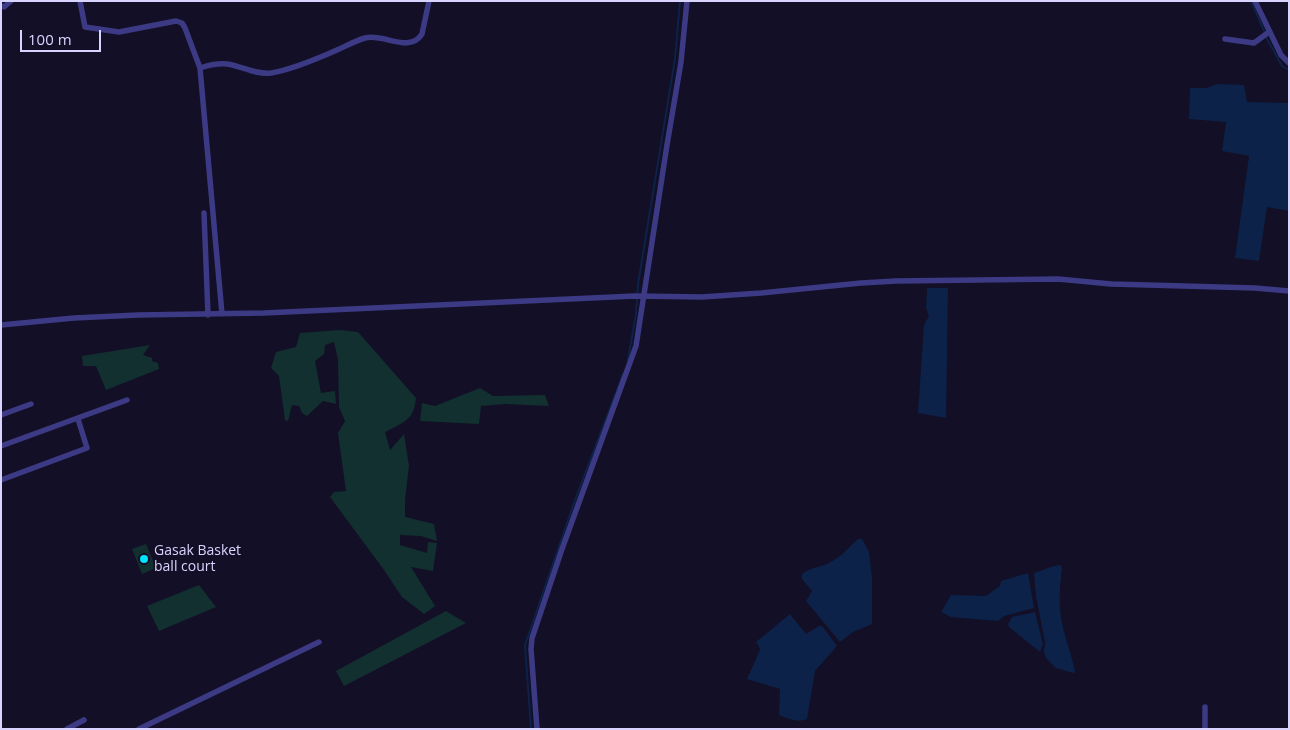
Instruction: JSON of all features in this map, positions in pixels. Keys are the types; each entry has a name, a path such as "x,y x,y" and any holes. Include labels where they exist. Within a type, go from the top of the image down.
{"street":[{"path":"1,6 4,7 11,1"},
{"path":"80,1 85,27 119,32 179,21 186,28 200,68 222,314"},
{"path":"200,68 229,64 257,73 273,72 328,54 364,38 378,37 406,43 412,42 422,34 429,1"},
{"path":"537,729 531,649 532,638 636,346 640,296 681,62 687,1"},
{"path":"1255,1 1281,55 1289,63"},
{"path":"1225,38 1254,43 1269,32"},
{"path":"204,213 208,315"},
{"path":"1,325 129,315 208,315 640,296 702,296 761,293 896,281 1048,280 1289,291"},
{"path":"1,446 127,400"},
{"path":"1,415 30,404"},
{"path":"1,480 87,448 78,419"},
{"path":"139,729 320,642"},
{"path":"1205,707 1205,729"},
{"path":"66,729 84,720"}],"green space":[{"path":"339,330 358,332 416,398 413,412 410,416 402,423 385,432 390,450 404,434 409,466 405,517 434,524 437,541 421,536 400,535 400,545 427,553 428,542 437,543 433,571 411,567 435,606 424,614 402,597 330,497 334,492 346,491 338,433 345,421 339,407 338,360 334,342 325,345 324,354 315,361 321,393 335,391 336,404 323,401 307,416 302,413 299,406 292,405 288,421 285,420 279,376 271,368 276,352 296,347 300,333"},
{"path":"150,345 143,355 152,358 152,361 158,363 159,369 106,390 96,366 83,366 82,356"},
{"path":"480,388 493,396 545,395 549,406 505,404 481,406 479,424 420,421 422,403 435,406"},
{"name":"Gasak Basket ball court","path":"146,544 156,568 142,574 132,549"},
{"path":"199,585 216,607 159,631 147,606"},
{"path":"446,611 466,623 344,686 336,671"}],"water":[{"path":"1217,84 1244,85 1247,102 1289,103 1289,211 1267,207 1259,261 1235,258 1249,156 1222,151 1226,122 1189,119 1190,88 1206,88"},
{"path":"927,288 948,288 946,418 918,413 924,325 929,316 926,308"},
{"path":"858,539 862,539 869,552 872,578 872,624 853,632 840,642 806,601 812,591 802,579 802,574 837,558"},
{"path":"1061,565 1061,616 1074,666 1075,672 1073,673 1056,668 1046,658 1044,652 1045,642 1036,596 1034,573"},
{"path":"1028,573 1034,608 1004,616 998,621 951,617 941,612 951,595 986,596 1000,586 1001,581"},
{"path":"1035,612 1043,644 1040,652 1009,627 1008,624 1012,617"},
{"path":"790,614 806,634 822,626 837,646 815,671 807,719 801,721 779,715 780,689 747,679 760,649 756,642"}],"waterway":[{"path":"628,360 636,314 638,284 675,59 680,1"},
{"path":"1251,1 1265,33"},
{"path":"1266,37 1282,66 1289,70"},
{"path":"531,729 525,645 575,500 623,374"}],"place":[{"name":"Gasak Basket ball court","path":"144,559"}]}
